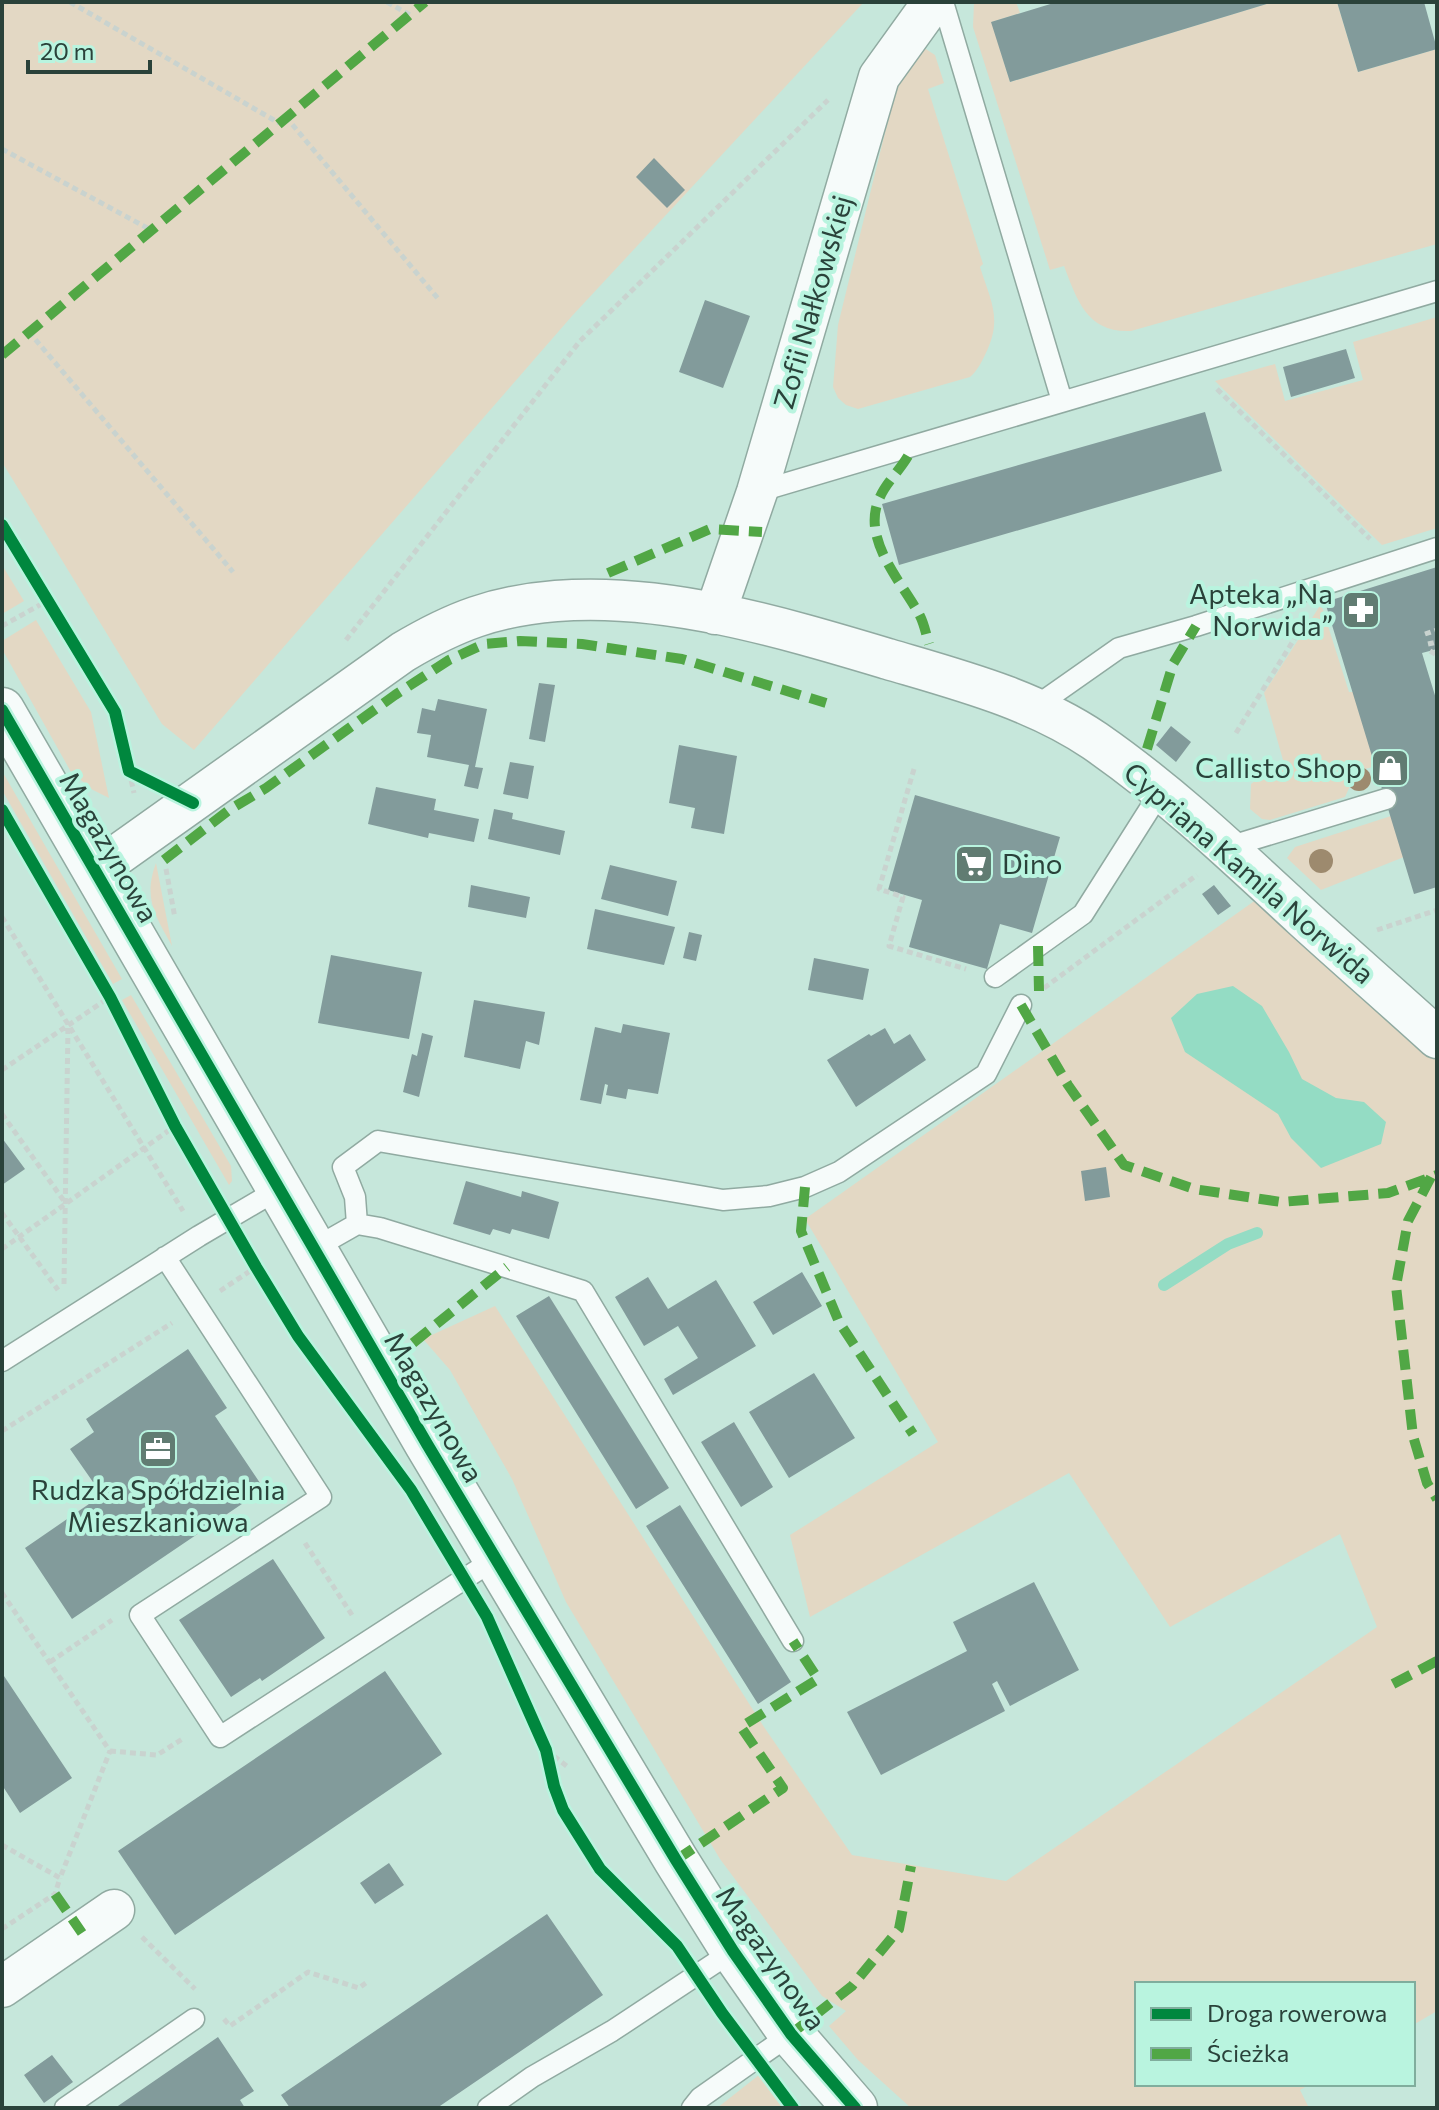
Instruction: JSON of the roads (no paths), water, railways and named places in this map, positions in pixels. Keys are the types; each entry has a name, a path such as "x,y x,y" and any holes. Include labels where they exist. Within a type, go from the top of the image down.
{"street":[{"name":"Zofii Nałkowskiej","path":"715,614 757,492 879,77 933,2"},
{"name":"Cypriana Kamila Norwida","path":"95,871 403,652 447,626 498,609 556,601 621,601 715,614 834,643 971,683 1035,707 1093,740 1161,791 1216,858 1434,1031"},
{"name":"Magazynowa","path":"2,710 495,1559 733,1951 791,2034 855,2108"},
{"path":"2,1987 114,1910"}],"lane":[{"path":"943,2 1062,401"},
{"path":"757,492 1437,291"},
{"path":"1035,707 1119,648 1437,548"},
{"path":"995,977 1083,914 1161,791"},
{"path":"1216,858 1386,799"},
{"path":"357,1224 355,1197 343,1167 378,1141 723,1200 769,1196 805,1187 839,1172 986,1074 1021,1005"},
{"path":"2,1361 279,1189"},
{"path":"313,1249 357,1224 583,1291 793,1641"},
{"path":"165,1257 321,1497 140,1615 220,1737 495,1559"},
{"path":"488,2108 733,1951"},
{"path":"65,2108 194,2019"},
{"path":"692,2108 700,2098 791,2034"}],"waterway":[{"path":"1164,1285 1228,1244 1257,1233"}],"place":[{"name":"Apteka „Na Norwida”","path":"1361,610"},
{"name":"Callisto Shop","path":"1390,768"},
{"name":"Dino","path":"974,864"},
{"name":"Rudzka Spółdzielnia Mieszkaniowa","path":"158,1449"}]}
